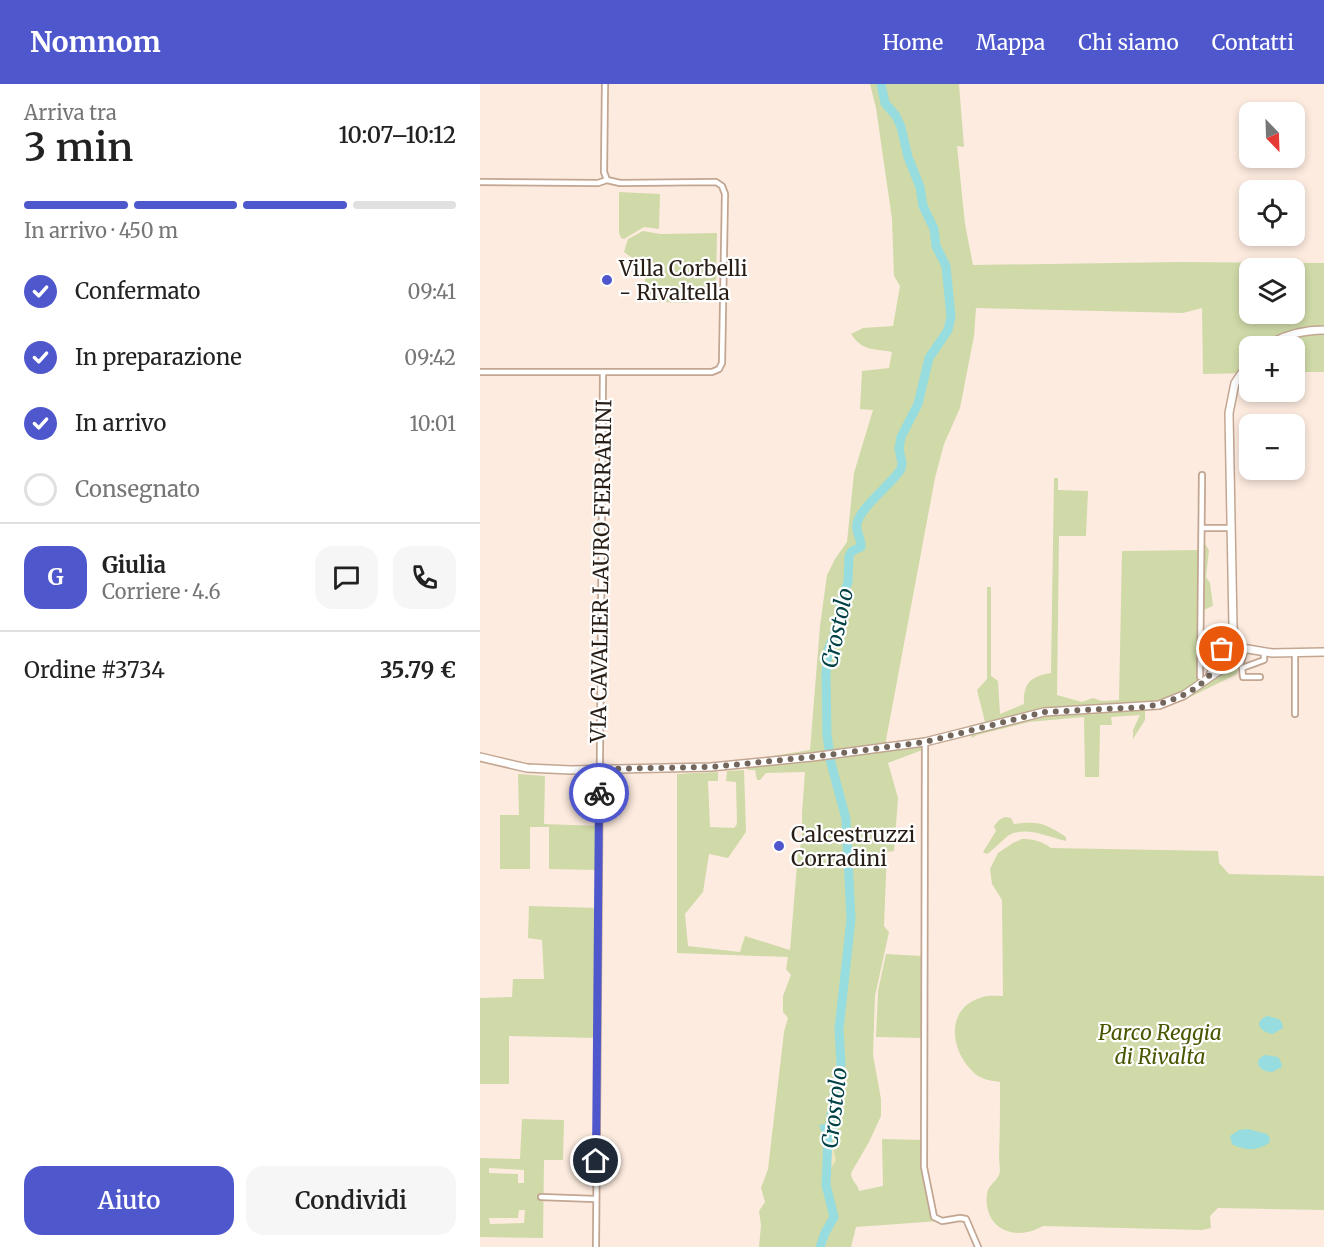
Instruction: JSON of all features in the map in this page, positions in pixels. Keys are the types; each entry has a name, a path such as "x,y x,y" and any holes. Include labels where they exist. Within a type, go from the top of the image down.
{"main road":[{"path":"1288,336 1324,330"},
{"path":"1239,377 1235,383 1229,413 1230,528 1233,627 1242,659"},
{"path":"480,757 527,768 711,767 809,758 925,742 1044,712 1159,705 1184,696 1204,678 1221,656 1233,627"},
{"path":"1226,644 1263,653"},
{"path":"1204,678 1229,664 1263,653 1324,651"},
{"path":"1221,656 1229,664"}],"street":[{"path":"480,182 598,183 607,180 604,172 605,84"},
{"name":"VIA CAVALIER LAURO FERRARINI","path":"480,372 603,373 716,371 719,369 722,363 725,195 722,186 716,182 620,183 607,180"},
{"name":"VIA CAVALIER LAURO FERRARINI","path":"596,1247 603,373"},
{"path":"1202,475 1204,678"},
{"path":"1202,528 1230,528"},
{"path":"1260,677 1243,677 1242,668 1264,660 1263,653"},
{"path":"1295,653 1295,714"},
{"path":"925,742 924,1167 934,1217 942,1221 966,1219 978,1247"},
{"path":"541,1197 596,1198"}],"green space":[{"path":"870,84 959,84 964,147 957,146 965,224 973,265 1239,262 1239,324 1305,324 1305,263 1324,263 1324,372 1305,372 1305,336 1239,336 1239,373 1203,374 1202,308 1183,313 976,308 974,336 960,408 944,444 935,478 886,740 888,751 922,747 925,749 888,763 898,798 894,851 887,852 884,926 889,932 875,996 873,1055 881,1099 881,1116 851,1173 859,1191 883,1186 882,1139 924,1140 924,1167 934,1217 939,1221 856,1227 851,1247 759,1247 761,1225 759,1211 765,1202 761,1188 768,1169 784,1032 788,1018 783,1012 783,996 791,975 786,969 788,957 677,953 677,774 718,772 718,781 708,781 710,827 734,828 737,824 736,782 726,781 727,771 744,770 746,832 728,858 709,854 703,892 685,914 688,946 740,952 745,936 790,950 798,853 802,841 805,772 766,773 760,780 757,780 755,770 749,770 741,765 755,759 810,750 820,626 827,575 847,542 854,473 873,410 860,409 862,371 889,368 892,352 864,347 851,334 863,328 893,326 900,286 894,276 892,219 876,108"},
{"path":"619,192 660,194 659,229 644,227 624,239 621,238"},
{"path":"643,231 661,234 717,233 716,289 703,289 687,303 663,302 654,298 645,289 645,267 624,252 628,239"},
{"path":"1054,478 1058,478 1058,490 1088,491 1086,536 1059,536 1057,695 1082,702 1093,698 1102,701 1119,700 1122,551 1201,550 1202,540 1209,550 1206,577 1210,583 1213,606 1201,611 1201,678 1220,668 1238,667 1237,674 1178,703 1145,711 1145,720 1133,739 1133,730 1140,715 1111,717 1112,725 1100,725 1099,777 1085,777 1084,717 1029,722 972,738 968,726 985,722 977,690 987,679 987,587 991,587 991,676 998,681 1000,714 1024,704 1025,691 1030,682 1038,676 1051,673"},
{"path":"518,774 545,776 544,824 599,826 599,870 549,869 549,827 530,827 530,869 500,869 500,815 519,815"},
{"path":"1005,817 1011,818 1014,824 1036,823 1047,826 1066,837 1066,841 1038,833 1023,832 1009,835 987,854 983,852 996,831 994,826"},
{"name":"Parco Reggia di Rivalta","path":"1022,839 1037,841 1051,848 1218,851 1219,863 1229,874 1324,876 1324,1210 1218,1208 1210,1216 1211,1228 1202,1230 1043,1226 1022,1233 1003,1230 996,1224 987,1206 987,1194 1000,1171 1000,1082 978,1076 969,1068 957,1046 955,1034 960,1013 968,1004 985,996 1003,996 1002,900 992,884 990,869 998,853"},
{"path":"529,906 598,908 598,1038 509,1036 509,1084 480,1084 480,998 512,997 513,979 544,979 542,940 528,938"},
{"path":"886,954 922,956 921,1038 876,1037 878,991"},
{"path":"522,1119 564,1120 563,1160 544,1160 543,1238 480,1237 480,1158 520,1159","holes":["489,1168 524,1170 524,1183 518,1183 518,1174 489,1173","519,1210 525,1210 524,1223 490,1224 489,1218 518,1218"]}],"sand":[{"path":"824,1138 830,1138 836,1160 828,1173 823,1172"}],"water":[{"path":"1267,1016 1279,1019 1283,1028 1273,1034 1262,1029 1260,1021"},
{"path":"1265,1055 1278,1057 1282,1067 1272,1072 1261,1068 1258,1060"},
{"path":"831,1119 838,1129 838,1137 824,1138 819,1125 826,1124"},
{"path":"1248,1129 1267,1134 1270,1138 1269,1143 1260,1148 1251,1149 1232,1144 1230,1136 1239,1130"}],"waterway":[{"name":"Crostolo","path":"820,1247 834,1217 826,1185 828,1138 841,1064 839,1029 851,919 846,819 831,763 827,735 828,650 835,633 841,601 848,582 849,556 852,551 861,547 857,527 859,517 901,469 899,449 901,437 918,404 929,358 948,330 951,317 946,266 936,246 934,229 923,206 920,187 908,157 901,127 896,116 885,103 881,84"}],"way so far":[{"path":"599,793 599,769 711,767 812,757 925,742 1044,712 1159,705 1184,696 1208,679 1221,656 1222,649"}],"place":[{"name":"Villa Corbelli - Rivaltella","path":"607,280"},
{"name":"Calcestruzzi Corradini","path":"779,846"}],"route":[{"path":"596,1161 599,793"}]}
